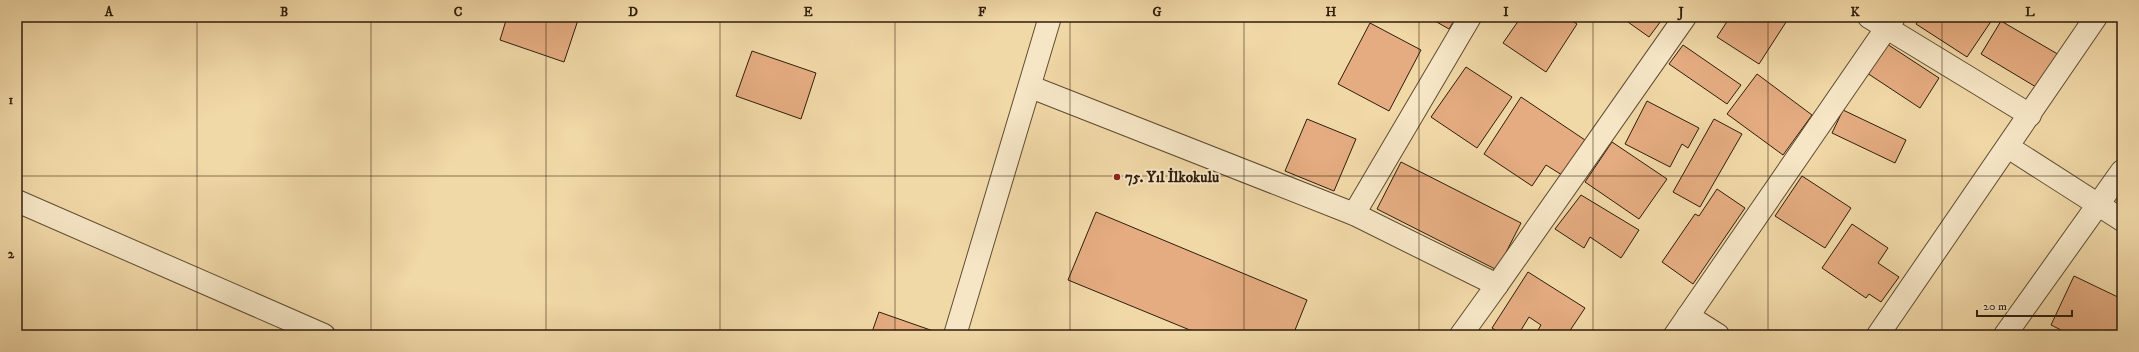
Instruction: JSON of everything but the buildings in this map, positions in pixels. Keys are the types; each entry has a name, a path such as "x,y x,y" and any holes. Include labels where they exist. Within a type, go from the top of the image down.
{"street":[{"path":"956,335 1031,87 1050,17"},
{"path":"1354,214 1470,17"},
{"path":"1461,335 1685,17"},
{"path":"1878,335 2096,17"},
{"path":"1675,335 1883,20 2030,115"},
{"path":"1031,87 1354,214 1497,285"},
{"path":"2008,147 2122,220"},
{"path":"2005,335 2098,206 2122,170"},
{"path":"17,201 324,335"},
{"path":"1688,316 1718,335"}],"place":[{"name":"75. Yıl İlkokulu","path":"1117,177"}]}
